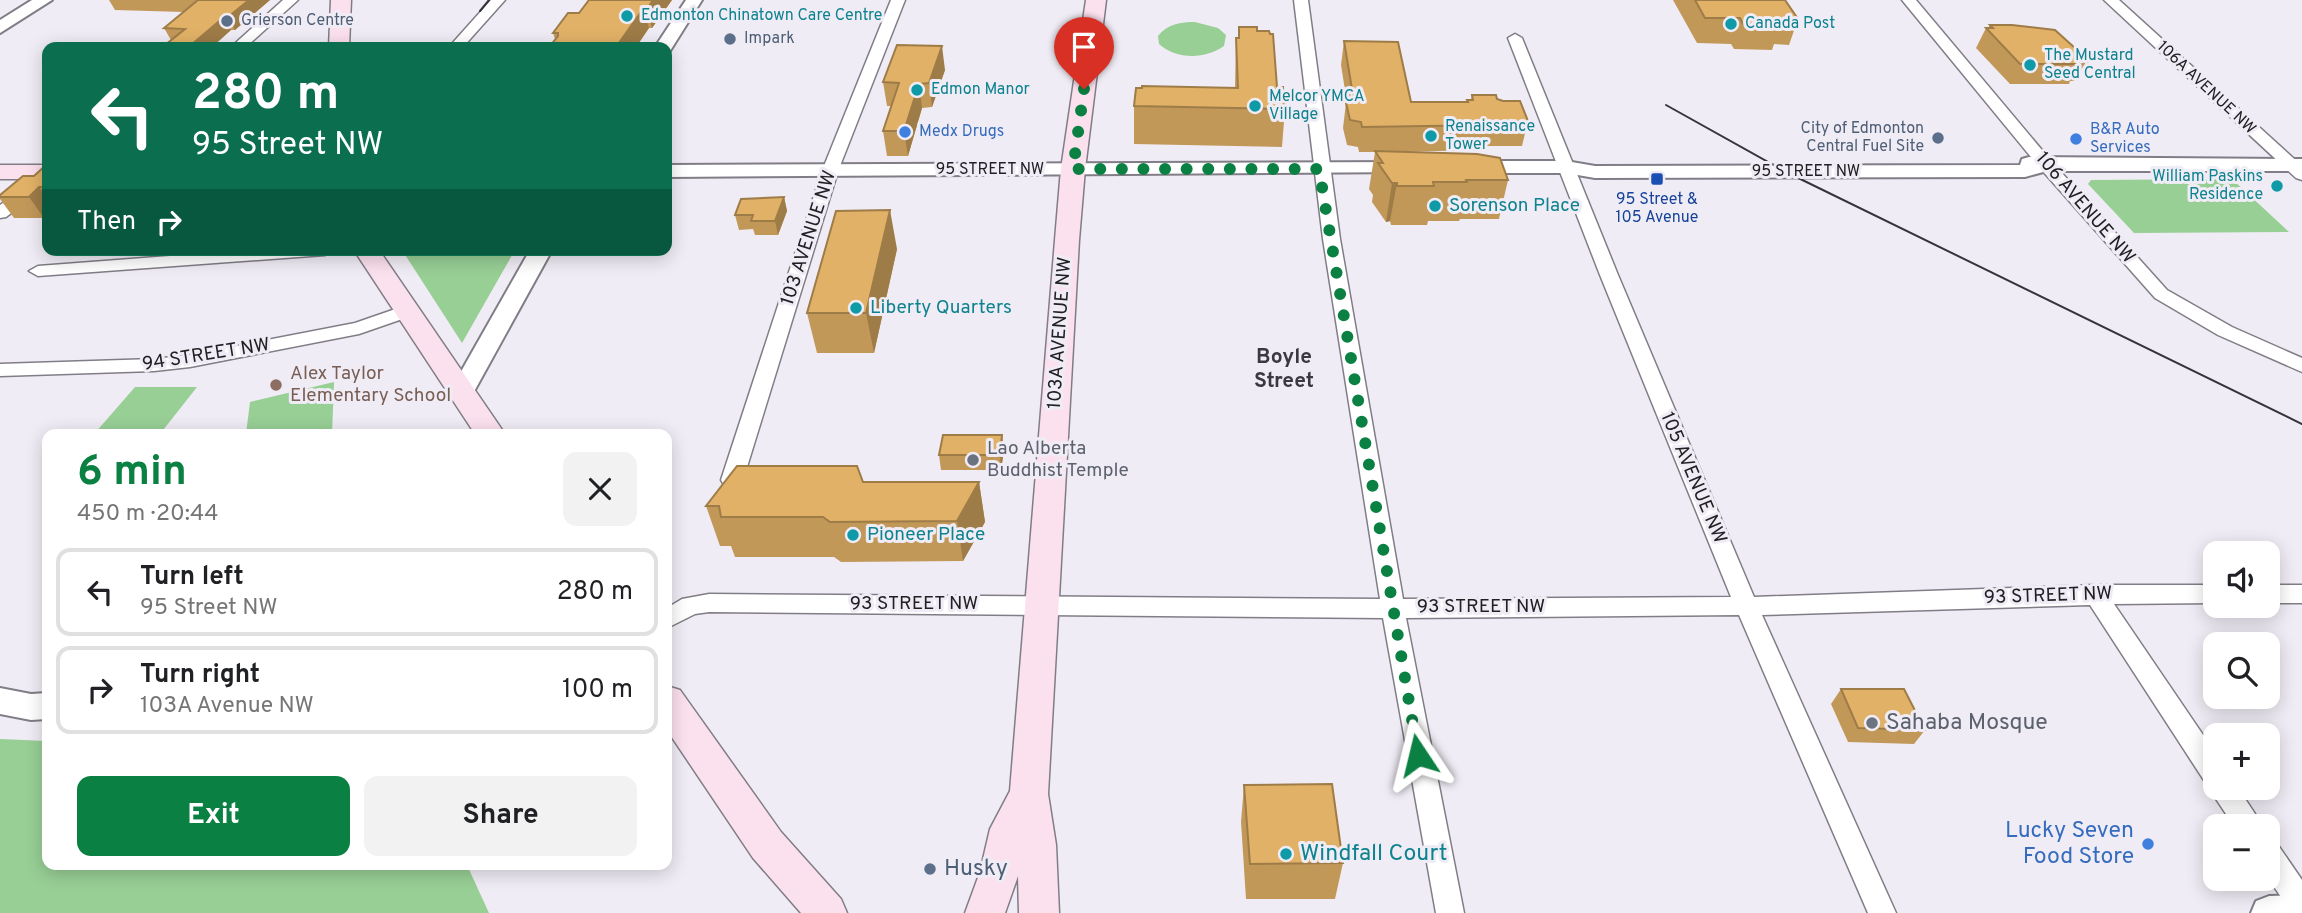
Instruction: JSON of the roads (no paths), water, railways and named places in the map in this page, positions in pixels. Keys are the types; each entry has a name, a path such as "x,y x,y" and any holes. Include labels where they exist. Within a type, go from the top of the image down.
{"main road":[{"path":"339,42 341,0"},
{"name":"103A AVENUE NW","path":"1039,913 1037,845 1029,794 1073,169 1096,0"},
{"path":"0,172 42,172"},
{"path":"370,256 487,429"},
{"path":"672,708 767,845 827,913"},
{"name":"103A AVENUE NW","path":"987,910 1000,872 1009,829 1029,794"}],"street":[{"path":"0,28 44,0"},
{"path":"244,42 291,0"},
{"path":"460,42 498,0"},
{"path":"667,42 694,0"},
{"name":"103 AVENUE NW","path":"732,480 830,171 898,0"},
{"path":"1301,0 1319,169 1392,608 1450,913"},
{"name":"106 AVENUE NW","path":"1909,0 2046,165 2161,294 2225,331 2302,366"},
{"name":"106A AVENUE NW","path":"2111,0 2298,168"},
{"name":"105 AVENUE NW","path":"1515,38 1746,606 1808,753 1881,913"},
{"name":"95 STREET NW","path":"672,171 1566,167 1595,172 1837,172 2025,171 2046,165 2298,168"},
{"path":"0,213 42,182"},
{"path":"38,271 243,256"},
{"path":"462,391 538,256"},
{"name":"94 STREET NW","path":"0,370 154,365 190,360 359,328 407,312"},
{"path":"2095,594 2203,757"},
{"name":"93 STREET NW","path":"672,616 690,606 709,603 1392,608 1746,606 2095,594 2203,594"},
{"path":"2280,594 2302,594"},
{"path":"0,701 42,706"},
{"path":"2280,872 2302,904"},
{"path":"2269,913 2302,912"}],"tram line":[{"path":"480,11 489,0"},
{"path":"1666,105 1786,172 2302,424"}],"place":[{"name":"Edmonton Chinatown Care Centre","path":"627,16"},
{"name":"Grierson Centre","path":"227,21"},
{"name":"Canada Post","path":"1731,24"},
{"name":"Impark","path":"730,39"},
{"name":"The Mustard Seed Central","path":"2030,65"},
{"name":"Edmon Manor","path":"917,90"},
{"name":"Melcor YMCA Village","path":"1255,106"},
{"name":"Medx Drugs","path":"905,132"},
{"name":"Renaissance Tower","path":"1431,136"},
{"name":"City of Edmonton Central Fuel Site","path":"1938,138"},
{"name":"B&R Auto Services","path":"2076,139"},
{"name":"95 Street & 105 Avenue","path":"1657,179"},
{"name":"William Paskins Residence","path":"2277,186"},
{"name":"Sorenson Place","path":"1435,206"},
{"name":"Liberty Quarters","path":"856,308"},
{"name":"Alex Taylor Elementary School","path":"276,385"},
{"name":"Lao Alberta Buddhist Temple","path":"973,460"},
{"name":"Pioneer Place","path":"853,535"},
{"name":"Sahaba Mosque","path":"1872,723"},
{"name":"Lucky Seven Food Store","path":"2148,844"},
{"name":"Windfall Court","path":"1286,854"},
{"name":"Husky","path":"930,869"}],"district":[{"name":"Boyle Street","path":"1284,369"}]}
